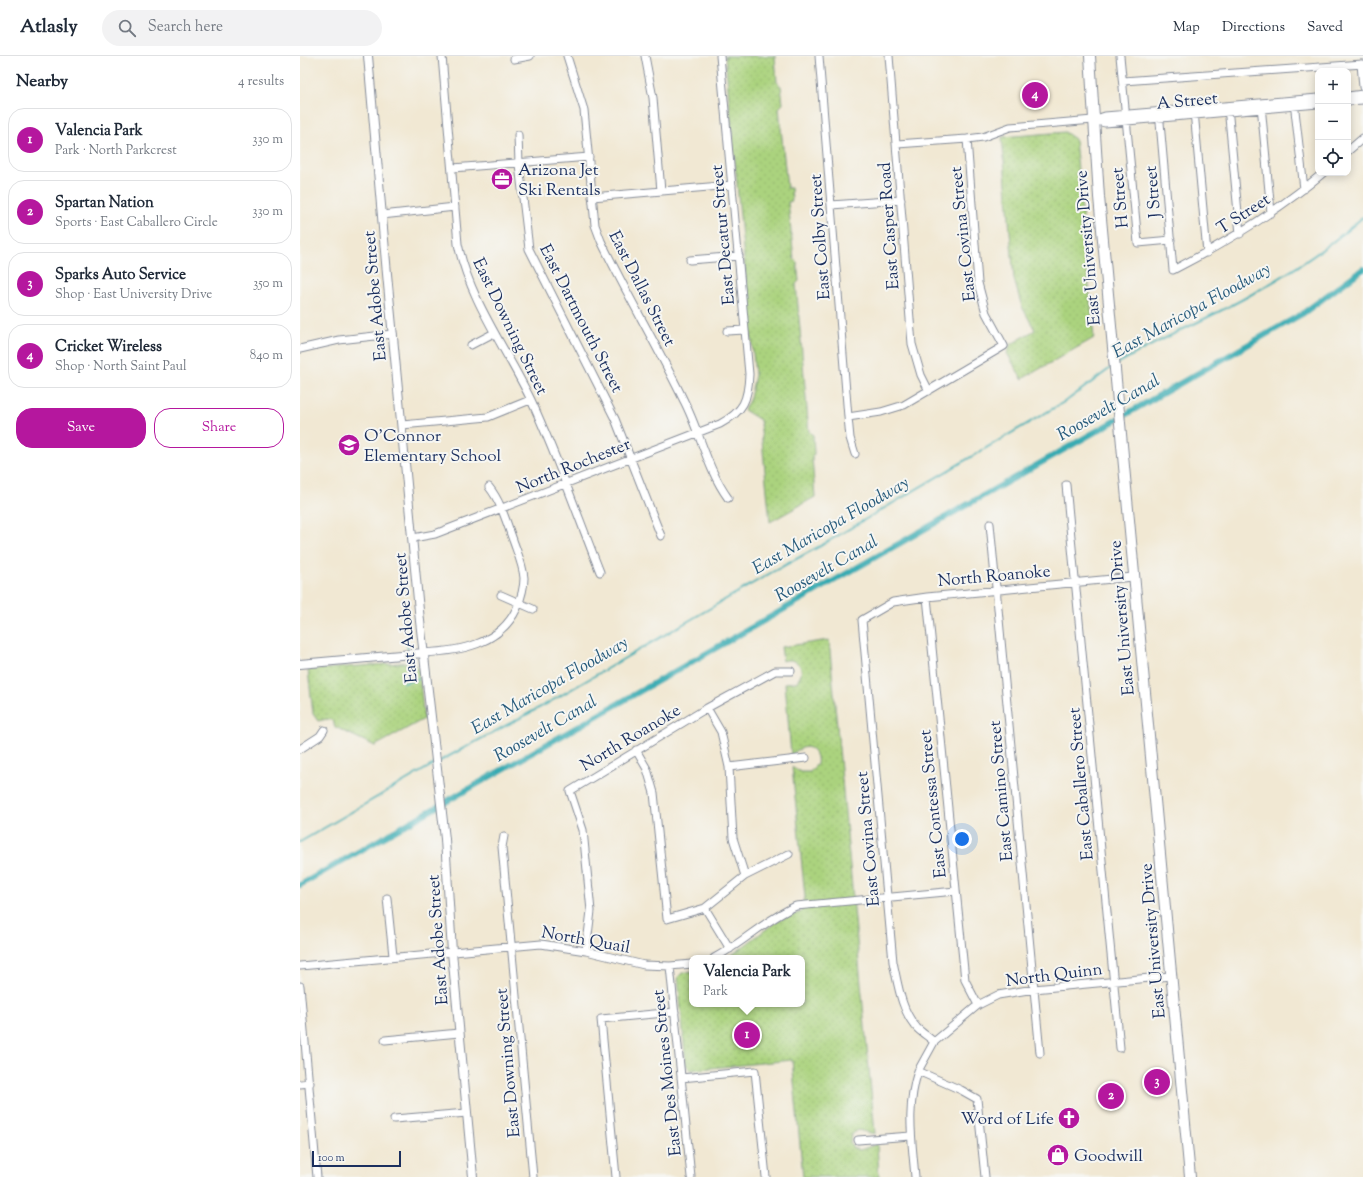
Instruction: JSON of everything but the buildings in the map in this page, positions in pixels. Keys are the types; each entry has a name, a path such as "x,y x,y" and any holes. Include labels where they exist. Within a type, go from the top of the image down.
{"main road":[{"name":"East University Drive","path":"1090,56 1093,120 1111,339 1190,1177"}],"street":[{"name":"East Adobe Street","path":"368,56 423,653 448,872 452,952 473,1177"},
{"name":"East Downing Street","path":"442,56 453,168 458,244 463,267 494,333 530,400 566,484 600,572"},
{"path":"514,59 530,56"},
{"name":"East Dallas Street","path":"567,56 584,110 595,225 601,241 685,401 717,482 728,498"},
{"path":"645,56 653,98 661,191"},
{"name":"East Decatur Street","path":"720,56 749,374 749,387 746,401 740,409"},
{"name":"East Colby Street","path":"819,56 848,416 850,438 855,454"},
{"name":"East Casper Road","path":"889,56 912,344 921,375 929,390"},
{"path":"1120,56 1126,117"},
{"path":"1123,82 1362,64 1363,87"},
{"path":"1351,96 1363,94"},
{"name":"A Street","path":"897,144 967,139 983,136 1010,127 1093,120 1104,116 1126,117 1160,115 1294,103 1315,99"},
{"path":"1351,101 1363,100"},
{"path":"1294,103 1304,189"},
{"name":"A Street","path":"1294,103 1315,104"},
{"path":"1261,106 1272,213"},
{"path":"1228,109 1240,234"},
{"path":"1194,112 1207,252"},
{"name":"J Street","path":"1160,115 1173,270"},
{"name":"H Street","path":"1126,117 1138,243 1171,240"},
{"name":"East Dartmouth Street","path":"518,135 519,164 529,249 615,419 661,536"},
{"path":"1351,148 1363,138"},
{"name":"East Covina Street","path":"929,390 1004,346 986,313 978,283 967,139"},
{"path":"453,168 519,164 589,157"},
{"name":"T Street","path":"1173,270 1240,234 1272,213 1319,176"},
{"path":"592,198 732,185"},
{"path":"832,205 901,200"},
{"path":"382,215 455,207"},
{"path":"690,260 739,256"},
{"path":"727,332 745,330"},
{"path":"471,345 494,333"},
{"path":"300,349 339,340 393,334"},
{"path":"848,416 881,412 904,405 929,390"},
{"path":"402,425 488,417 530,400"},
{"name":"North Rochester","path":"413,538 435,534 698,432 729,419 740,409"},
{"name":"East Caballero Street","path":"1066,485 1120,1048"},
{"path":"300,664 458,650 482,642 496,634 514,614 524,586 522,565 502,509 496,496 489,487"},
{"name":"East Camino Street","path":"990,524 1040,1053"},
{"name":"North Roanoke","path":"862,620 893,602 996,590 1133,578"},
{"path":"501,595 533,609"},
{"name":"East Contessa Street","path":"927,597 965,980 978,1005"},
{"name":"East Covina Street","path":"862,620 893,962 900,996 907,1012 917,1028 934,1042"},
{"name":"North Roanoke","path":"586,951 591,911 583,830 570,791 707,708 775,671 791,671"},
{"path":"707,708 720,732 729,767 733,838 745,876"},
{"path":"300,749 320,736 324,730"},
{"path":"636,750 647,769 654,792 667,919 705,908 745,876 789,854"},
{"path":"729,767 806,758"},
{"name":"East Downing Street","path":"504,836 502,847 533,1177"},
{"path":"719,955 730,949 779,913 796,906 956,891"},
{"path":"387,898 393,956"},
{"path":"705,908 730,949"},
{"name":"North Quail","path":"300,966 393,956 541,944 586,951 644,964 670,966 689,964"},
{"name":"East Des Moines Street","path":"670,966 691,1177"},
{"name":"North Quinn","path":"918,1071 934,1042 978,1005 998,995 1034,989 1171,976"},
{"path":"300,986 310,1083 317,1177"},
{"path":"616,1177 601,1019 675,1012"},
{"path":"385,1040 459,1033"},
{"path":"682,1078 755,1071 766,1177"},
{"path":"915,1177 911,1136 910,1100 918,1071 961,1090 977,1099 985,1177"},
{"path":"300,1084 310,1083"},
{"path":"394,1120 466,1113"},
{"path":"858,1140 911,1136"}],"green space":[{"path":"725,56 775,56 777,82 781,86 783,104 779,108 787,188 791,188 792,201 788,202 794,259 797,262 799,281 796,284 809,432 813,435 814,454 812,457 815,497 770,522 760,420 744,410 750,398 755,375"},
{"path":"1065,132 1075,139 1094,338 1022,379 1007,353 1010,345 1035,330 1022,307 1014,279 1002,137"},
{"path":"829,640 875,1134 858,1130 851,1135 850,1142 853,1148 860,1150 877,1144 879,1177 803,1177 792,1060 691,1070 686,1065 678,977 682,973 689,972 689,1007 805,1007 805,955 732,955 769,927 782,919 801,912 805,897 792,767 801,772 810,772 817,764 817,757 813,750 808,747 799,749 791,755 785,683 796,682 800,678 801,669 797,663 793,661 783,661 781,647"},
{"path":"413,662 419,670 424,719 375,746 335,727 333,721 327,719 318,721 313,714 308,670"}],"waterway":[{"name":"East Maricopa Floodway","path":"1117,364 1149,346 1245,298 1276,280 1321,251 1363,217"},
{"name":"Roosevelt Canal","path":"300,885 1302,314 1363,269"},
{"name":"East Maricopa Floodway","path":"438,762 548,703 774,571 822,545 1069,399 1112,367"},
{"path":"406,638 408,649"},
{"path":"404,683 418,679"},
{"name":"East Maricopa Floodway","path":"300,842 434,764"}],"place":[{"name":"Cricket Wireless","path":"1035,95"},
{"name":"Arizona Jet Ski Rentals","path":"502,179"},
{"name":"O'Connor Elementary School","path":"349,445"},
{"name":"Valencia Park","path":"747,1035"},
{"name":"Sparks Auto Service","path":"1157,1082"},
{"name":"Spartan Nation","path":"1111,1096"},
{"name":"Word of Life","path":"1069,1118"},
{"name":"Goodwill","path":"1058,1155"}]}
